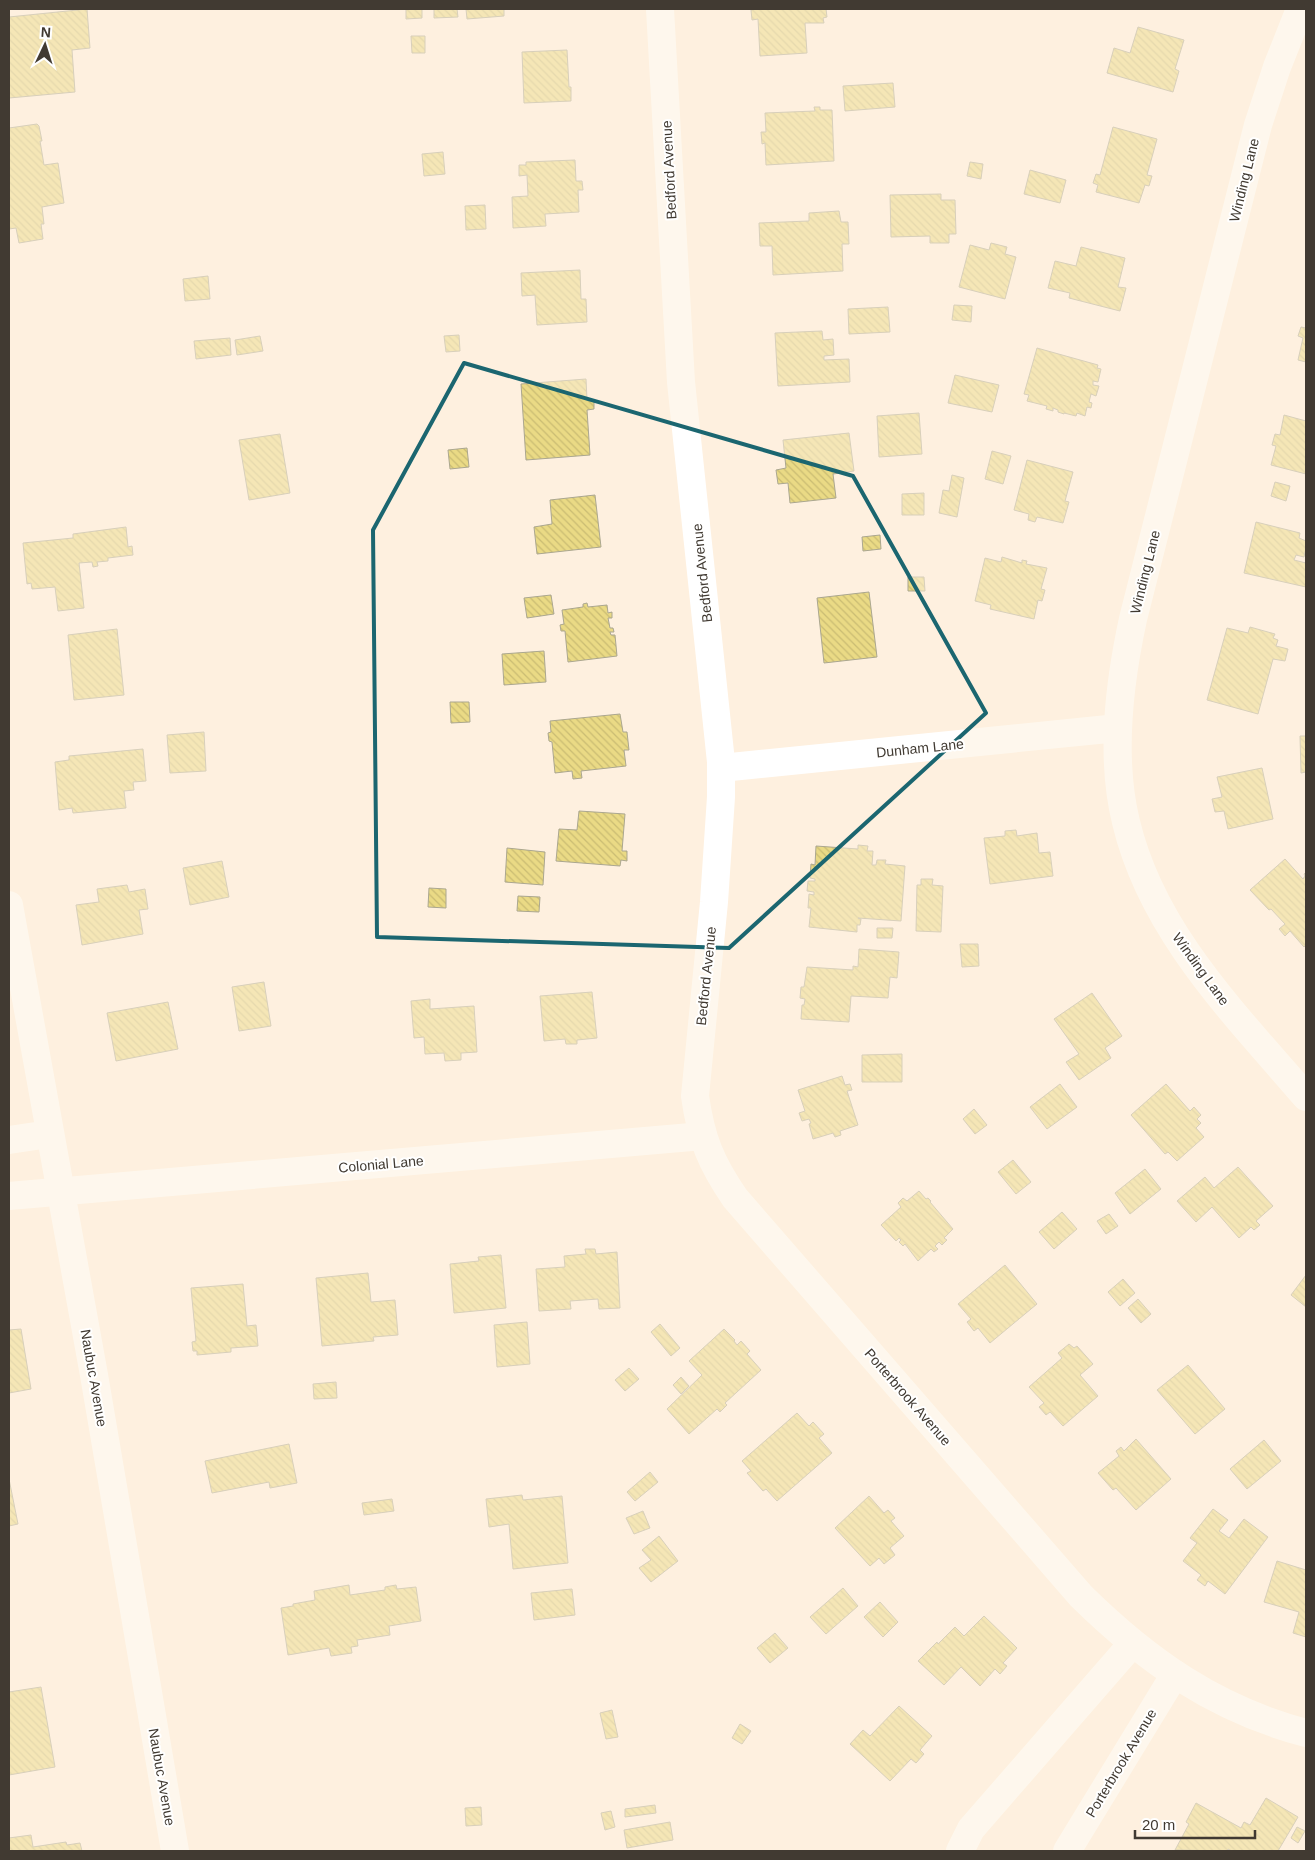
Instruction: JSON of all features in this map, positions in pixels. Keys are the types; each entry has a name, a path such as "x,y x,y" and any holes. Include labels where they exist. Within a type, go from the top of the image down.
{"street":[{"name":"Bedford Avenue","path":"660,9 681,382 719,726 721,768 721,806 714,902 695,1096 703,1136"},
{"name":"Winding Lane","path":"1300,9 1277,67 1258,125 1137,600 1124,660 1118,728 1120,781 1126,821 1136,855 1166,920 1193,962 1306,1097"},
{"name":"Dunham Lane","path":"721,768 1118,728"},
{"name":"Naubuc Avenue","path":"9,905 97,1394 175,1851"},
{"path":"9,1140 49,1134"},
{"name":"Colonial Lane","path":"9,1196 703,1136"},
{"name":"Porterbrook Avenue","path":"703,1136 707,1151 720,1176 735,1198 1081,1596 1115,1630 1152,1660 1192,1686 1237,1708 1284,1727 1306,1733"},
{"path":"960,1851 971,1829 1132,1644"},
{"name":"Porterbrook Avenue","path":"1067,1851 1175,1674"}],"highlighted area":[{"path":"464,363 853,476 986,713 729,948 377,937 373,530"}],"building":[{"path":"87,9 90,48 72,50 75,92 9,98 9,17"},
{"path":"406,9 422,9 422,18 406,19"},
{"path":"434,9 457,9 458,17 434,18"},
{"path":"466,9 504,9 504,16 467,19"},
{"path":"826,9 827,17 823,18 824,23 805,23 807,53 760,56 758,19 752,20 751,10"},
{"path":"1138,27 1184,40 1175,69 1179,71 1173,92 1107,73 1114,48 1130,53"},
{"path":"411,36 425,36 425,53 412,53"},
{"path":"567,50 571,101 524,103 522,52"},
{"path":"893,83 895,107 845,111 843,86"},
{"path":"814,107 820,107 820,110 832,110 834,161 766,165 765,143 762,144 761,132 766,132 765,113 815,111"},
{"path":"37,124 42,141 40,141 44,165 58,163 64,203 42,207 44,224 41,224 43,239 19,243 16,228 9,229 9,128"},
{"path":"1113,127 1157,139 1147,175 1152,176 1149,186 1145,185 1139,203 1096,192 1098,185 1093,183 1096,174 1100,175"},
{"path":"443,152 445,174 424,176 422,154"},
{"path":"575,160 576,181 582,181 583,190 578,190 579,212 545,214 546,226 513,228 512,197 528,196 527,175 519,176 519,165 526,165 526,162"},
{"path":"970,162 983,164 981,179 967,176"},
{"path":"1030,170 1066,180 1060,203 1024,194"},
{"path":"941,194 941,200 955,200 956,234 949,234 949,243 930,243 930,236 891,237 890,195"},
{"path":"485,205 486,229 466,230 465,206"},
{"path":"839,211 841,222 848,222 849,244 842,244 843,271 773,275 772,246 760,246 759,223 809,221 809,213"},
{"path":"991,243 1007,247 1005,254 1016,257 1005,299 959,287 970,245 989,250"},
{"path":"1081,247 1125,258 1118,287 1126,288 1120,311 1069,298 1070,293 1048,288 1055,261 1076,266"},
{"path":"580,270 581,299 586,299 587,322 537,325 535,295 522,296 521,273"},
{"path":"208,276 210,299 185,301 183,279"},
{"path":"954,305 972,306 971,322 952,320"},
{"path":"888,307 890,332 849,334 848,309"},
{"path":"1301,327 1306,328 1306,362 1298,360 1303,338 1298,336"},
{"path":"822,331 823,340 833,339 834,355 824,356 824,360 849,359 850,382 778,386 775,333"},
{"path":"459,335 460,351 446,352 444,336"},
{"path":"260,336 263,351 237,355 235,340"},
{"path":"230,338 231,355 196,359 194,341"},
{"path":"1037,348 1098,365 1097,368 1101,369 1098,382 1093,381 1093,385 1099,386 1096,396 1091,394 1089,402 1092,403 1091,408 1087,407 1085,416 1077,413 1076,416 1064,414 1053,408 1053,411 1046,409 1047,406 1027,401 1029,395 1024,394"},
{"path":"955,375 999,385 992,412 948,403"},
{"path":"586,379 587,400 594,400 594,409 587,410 590,455 526,460 521,384"},
{"path":"919,413 922,454 879,457 877,416"},
{"path":"1284,415 1306,421 1306,474 1271,465 1276,446 1272,445 1275,434 1280,435"},
{"path":"849,433 854,471 833,474 836,498 790,503 788,483 778,484 776,470 786,468 783,440"},
{"path":"280,434 290,493 249,500 239,440"},
{"path":"467,448 469,467 450,469 448,450"},
{"path":"992,451 1011,456 1003,484 985,479"},
{"path":"1027,460 1073,472 1065,501 1069,502 1063,523 1037,517 1035,522 1028,520 1029,514 1014,510"},
{"path":"952,475 964,478 957,517 939,513 943,490 949,491"},
{"path":"1275,482 1290,486 1286,501 1271,496"},
{"path":"924,493 924,515 902,515 902,494"},
{"path":"595,495 601,547 537,554 534,527 552,524 550,500"},
{"path":"1256,522 1300,533 1299,538 1306,541 1304,557 1296,555 1294,560 1306,563 1306,587 1244,573"},
{"path":"126,527 128,547 132,546 133,555 108,558 108,561 97,562 98,566 93,567 92,562 79,563 84,608 58,611 55,587 32,589 31,583 27,584 23,543 73,538 73,534"},
{"path":"880,535 881,549 863,551 862,537"},
{"path":"1002,557 1022,563 1022,560 1027,561 1026,564 1047,568 1041,589 1045,590 1042,601 1038,600 1034,619 990,609 991,605 975,601 985,558 1001,562"},
{"path":"908,577 924,577 925,591 908,591"},
{"path":"869,592 877,657 824,663 817,598"},
{"path":"551,595 554,614 527,618 524,598"},
{"path":"587,603 588,607 607,605 608,613 612,612 612,618 608,618 610,628 613,628 614,632 610,632 611,635 615,635 617,656 568,662 565,631 561,631 560,625 564,624 562,610 583,607 583,604"},
{"path":"1250,627 1275,634 1273,638 1278,640 1276,646 1288,649 1285,661 1273,659 1258,714 1207,700 1227,628 1248,633"},
{"path":"117,629 124,695 74,700 68,635"},
{"path":"544,651 546,682 504,685 502,654"},
{"path":"450,702 469,702 470,722 451,723"},
{"path":"620,714 623,732 627,732 629,750 624,750 626,766 581,771 582,778 573,779 572,771 555,773 552,742 549,741 548,733 551,732 550,721"},
{"path":"204,732 206,771 170,773 167,735"},
{"path":"1300,736 1306,736 1306,772 1301,773"},
{"path":"143,749 146,781 133,782 134,790 124,791 126,808 73,813 72,808 59,810 55,762 69,760 69,756"},
{"path":"1262,768 1273,819 1228,829 1224,811 1215,812 1212,799 1222,797 1217,777"},
{"path":"579,811 625,814 622,851 627,851 627,861 621,860 620,866 556,861 559,829 577,830"},
{"path":"1016,830 1017,836 1037,833 1039,853 1050,852 1053,876 990,884 984,838 1005,836 1005,831"},
{"path":"858,845 868,846 867,851 873,851 872,865 876,865 877,860 886,860 885,864 905,866 901,921 858,918 861,919 860,925 857,925 857,932 809,927 811,908 808,908 809,894 814,895 814,892 807,891 808,881 815,881 815,879 810,878 811,864 815,865 816,846 858,849"},
{"path":"507,848 545,852 543,885 505,882"},
{"path":"1285,859 1303,879 1306,872 1306,945 1304,947 1290,931 1285,936 1279,929 1285,924 1250,890"},
{"path":"222,861 229,897 190,905 183,868"},
{"path":"921,879 933,879 932,885 943,886 941,932 916,931 917,885 921,885"},
{"path":"127,885 129,892 145,889 148,909 139,910 143,934 82,945 76,905 99,902 97,889"},
{"path":"429,888 446,889 446,908 428,907"},
{"path":"518,896 540,897 539,912 517,911"},
{"path":"877,928 893,928 892,938 877,938"},
{"path":"960,944 978,944 979,966 962,967"},
{"path":"859,949 899,952 897,978 890,977 888,998 851,996 849,1022 801,1019 802,1005 804,1005 805,999 800,998 801,987 804,987 807,967 853,970 853,966 858,967"},
{"path":"264,982 271,1026 239,1031 232,987"},
{"path":"592,992 597,1038 577,1040 577,1044 566,1044 565,1039 544,1041 540,996"},
{"path":"1092,993 1122,1036 1105,1048 1111,1058 1079,1080 1066,1062 1079,1054 1054,1019"},
{"path":"430,999 430,1009 474,1006 477,1052 461,1053 461,1060 445,1061 444,1053 425,1054 424,1037 414,1038 411,1001"},
{"path":"168,1002 178,1049 116,1061 107,1013"},
{"path":"902,1054 902,1082 862,1082 862,1055"},
{"path":"842,1076 845,1085 850,1084 852,1090 847,1091 858,1125 840,1131 841,1135 835,1137 833,1133 813,1139 809,1119 802,1121 799,1113 805,1111 798,1090"},
{"path":"1060,1084 1077,1107 1047,1129 1030,1107"},
{"path":"1166,1084 1190,1111 1194,1107 1201,1115 1197,1119 1201,1123 1196,1128 1204,1137 1177,1161 1168,1152 1165,1154 1131,1115"},
{"path":"974,1109 987,1125 975,1134 963,1119"},
{"path":"1013,1160 1031,1182 1016,1194 998,1172"},
{"path":"1238,1167 1273,1206 1256,1221 1260,1225 1254,1230 1251,1227 1239,1238 1212,1207 1196,1222 1177,1201 1205,1177 1214,1188"},
{"path":"1145,1169 1161,1189 1130,1214 1115,1193"},
{"path":"919,1191 926,1199 928,1198 931,1201 953,1229 944,1238 947,1240 942,1245 939,1242 935,1246 938,1249 934,1252 931,1249 918,1261 905,1244 903,1246 899,1242 901,1240 899,1238 896,1241 881,1225 901,1207 898,1203 903,1198 907,1201"},
{"path":"1062,1212 1077,1229 1054,1249 1039,1232"},
{"path":"1109,1214 1118,1226 1106,1234 1097,1221"},
{"path":"585,1249 595,1249 596,1254 617,1252 620,1308 599,1309 598,1299 570,1301 571,1309 539,1311 536,1269 565,1267 564,1256 586,1254"},
{"path":"501,1255 506,1308 454,1313 450,1264 479,1261 478,1257"},
{"path":"1005,1265 1037,1304 990,1343 978,1328 974,1331 967,1322 971,1319 958,1304"},
{"path":"368,1273 371,1302 395,1300 398,1335 373,1337 374,1341 322,1346 316,1278"},
{"path":"1306,1275 1306,1307 1291,1295"},
{"path":"1123,1279 1135,1293 1120,1306 1108,1292"},
{"path":"243,1284 247,1326 256,1325 258,1346 231,1348 231,1352 197,1355 197,1351 193,1351 192,1342 196,1341 191,1288"},
{"path":"1138,1299 1151,1314 1141,1323 1128,1308"},
{"path":"527,1322 530,1364 497,1367 494,1325"},
{"path":"660,1324 680,1348 671,1356 651,1332"},
{"path":"21,1329 31,1389 9,1393 9,1330"},
{"path":"724,1329 735,1340 737,1345 741,1341 750,1351 747,1354 761,1370 725,1403 727,1405 720,1412 717,1409 689,1434 667,1409 702,1375 689,1361"},
{"path":"1069,1344 1074,1348 1077,1346 1093,1364 1080,1375 1098,1396 1063,1426 1050,1412 1046,1415 1039,1407 1044,1403 1029,1387 1062,1358 1058,1353"},
{"path":"1188,1365 1225,1409 1195,1434 1157,1390"},
{"path":"629,1368 639,1379 625,1391 615,1380"},
{"path":"681,1377 689,1386 681,1394 673,1385"},
{"path":"336,1382 337,1398 314,1399 313,1384"},
{"path":"797,1413 809,1426 813,1422 824,1434 819,1438 832,1453 777,1501 766,1489 763,1491 747,1473 751,1471 742,1461"},
{"path":"1136,1439 1171,1479 1136,1510 1116,1488 1113,1490 1098,1473 1119,1456 1116,1451 1121,1447 1124,1451"},
{"path":"1264,1440 1281,1461 1247,1489 1230,1469"},
{"path":"289,1444 297,1483 270,1488 269,1482 212,1493 205,1461"},
{"path":"650,1472 658,1482 635,1501 627,1492"},
{"path":"9,1479 18,1524 9,1526"},
{"path":"522,1495 523,1500 562,1496 568,1563 513,1569 509,1524 489,1527 486,1499"},
{"path":"869,1496 884,1513 888,1510 895,1518 891,1521 904,1536 890,1548 895,1555 884,1564 879,1558 870,1566 835,1528"},
{"path":"392,1499 394,1511 364,1515 362,1503"},
{"path":"1213,1509 1228,1520 1219,1531 1229,1538 1244,1519 1268,1537 1225,1594 1208,1581 1205,1586 1197,1580 1201,1575 1183,1561 1197,1543 1190,1538"},
{"path":"643,1511 650,1528 634,1534 626,1518"},
{"path":"659,1536 678,1561 651,1582 639,1568 651,1560 642,1550"},
{"path":"1277,1561 1306,1570 1306,1637 1293,1633 1299,1612 1264,1602"},
{"path":"349,1585 350,1595 385,1590 385,1587 396,1585 397,1589 416,1587 421,1621 389,1626 390,1635 357,1640 358,1646 351,1647 352,1653 331,1656 329,1648 288,1655 281,1608 315,1600 314,1591"},
{"path":"843,1588 858,1606 826,1634 810,1617"},
{"path":"572,1589 575,1615 534,1620 531,1593"},
{"path":"880,1602 898,1622 883,1637 864,1617"},
{"path":"984,1616 1017,1648 1003,1663 1007,1666 1000,1674 995,1669 980,1686 961,1667 944,1685 918,1661 955,1627 964,1636"},
{"path":"775,1633 788,1648 770,1663 757,1648"},
{"path":"41,1687 55,1767 9,1775 9,1692"},
{"path":"899,1706 932,1736 920,1750 924,1754 916,1763 911,1759 890,1781 850,1744 863,1730 870,1736"},
{"path":"612,1710 618,1737 606,1739 600,1713"},
{"path":"740,1724 751,1731 742,1744 732,1738"},
{"path":"1266,1798 1298,1817 1278,1851 1232,1851 1228,1849 1227,1851 1175,1850 1189,1824 1186,1822 1196,1803 1241,1828 1244,1822 1250,1825"},
{"path":"655,1805 656,1813 625,1817 625,1809"},
{"path":"481,1807 482,1825 466,1826 465,1808"},
{"path":"611,1811 615,1827 605,1830 601,1813"},
{"path":"670,1822 673,1840 627,1848 624,1830"},
{"path":"1297,1827 1305,1831 1298,1843 1291,1838"},
{"path":"31,1835 33,1847 66,1842 67,1845 80,1843 82,1851 9,1851 9,1838"}]}
